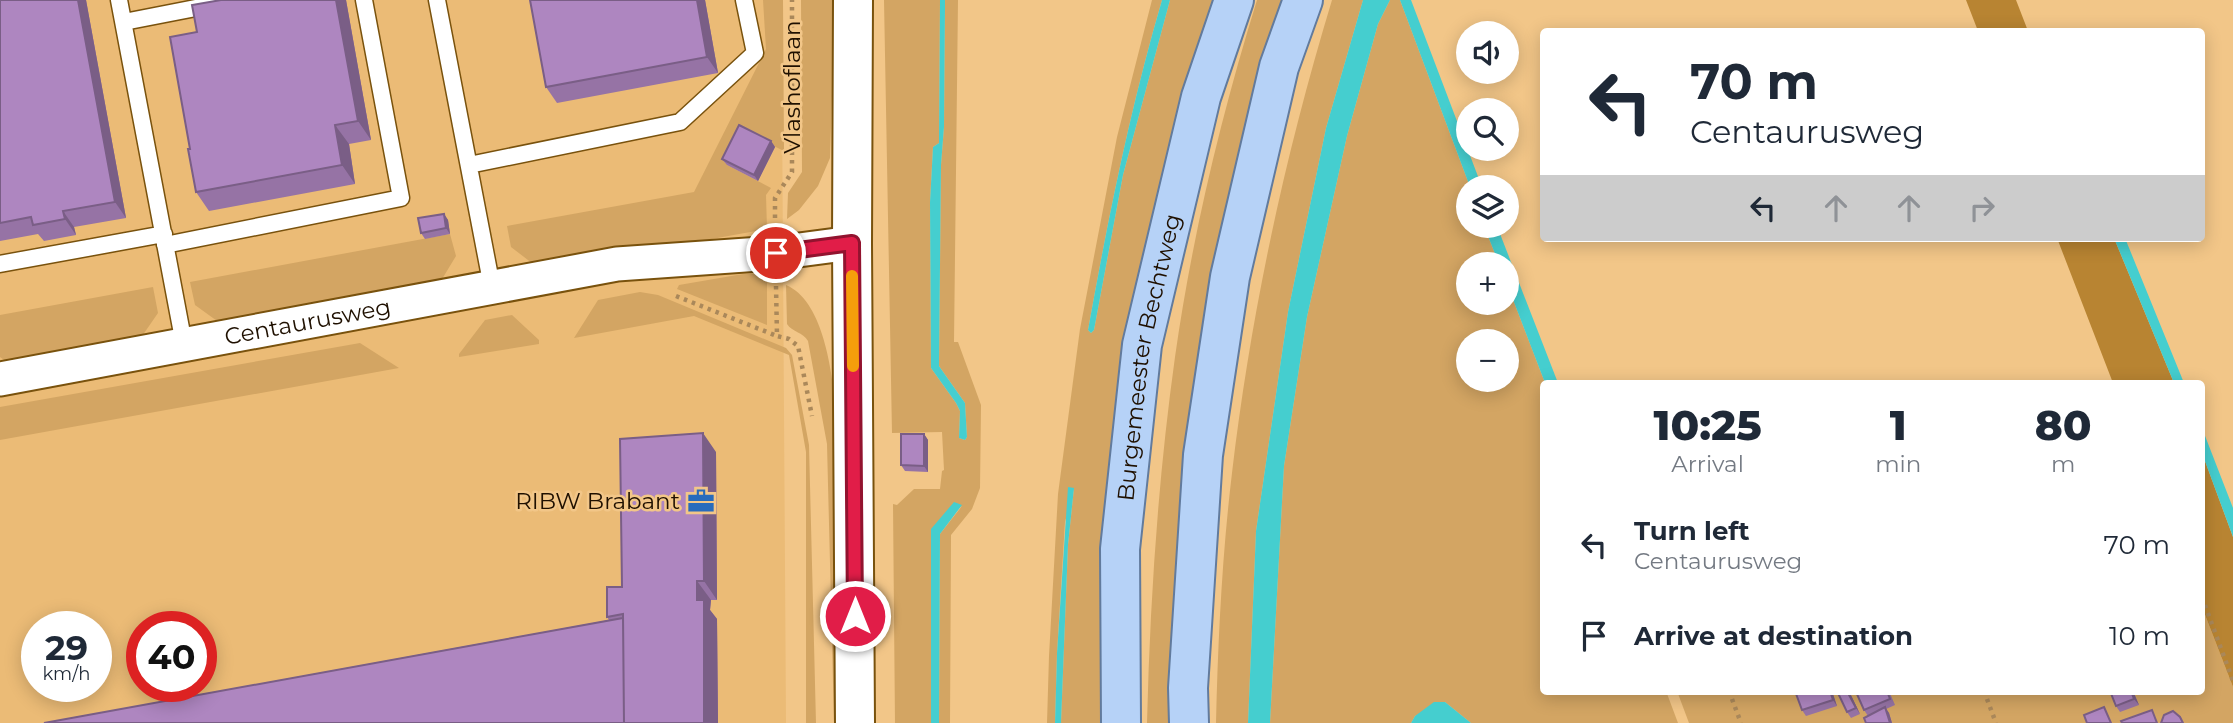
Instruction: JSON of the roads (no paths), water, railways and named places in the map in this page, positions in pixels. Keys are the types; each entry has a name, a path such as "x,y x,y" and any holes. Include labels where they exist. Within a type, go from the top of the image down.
{"main road":[{"name":"Burgemeester Bechtweg","path":"1121,723 1120,549 1142,345 1201,97 1234,0"},
{"path":"1188,723 1203,455 1230,277 1279,67 1303,0"}],"street":[{"path":"853,0 856,723"},
{"name":"Centaurusweg","path":"0,379 617,264 776,253 852,243"}],"lane":[{"path":"120,0 184,344"},
{"path":"124,22 237,0"},
{"path":"0,264 164,240 401,198 364,0"},
{"path":"437,0 492,287"},
{"path":"468,165 680,122 755,53 744,0"}],"water":[{"path":"940,0 945,0 945,9 939,366 965,403 965,440 959,438 960,411 931,368 930,202 933,147 939,143"},
{"path":"1162,0 1170,0 1123,175 1094,330 1091,333 1088,330 1120,164"},
{"path":"1363,0 1390,0 1378,24 1347,136 1307,317 1284,466 1270,723 1248,723 1256,531 1288,312 1326,128"},
{"path":"1400,0 1411,0 1456,119 1456,150"},
{"path":"1460,161 1472,161 1477,175 1466,175"},
{"path":"1489,238 1502,238 1507,252 1494,252"},
{"path":"2116,242 2127,242 2183,380 2173,380"},
{"path":"1519,283 1557,380 1544,380 1519,315"},
{"path":"2205,436 2233,508 2233,537 2205,461"},
{"path":"1068,487 1074,488 1068,545 1061,723 1055,723 1057,653"},
{"path":"954,502 962,505 940,534 939,723 931,723 931,529"},
{"path":"1434,702 1445,702 1471,723 1411,723 1415,716"}],"place":[{"name":"RIBW Brabant","path":"701,501"}]}
